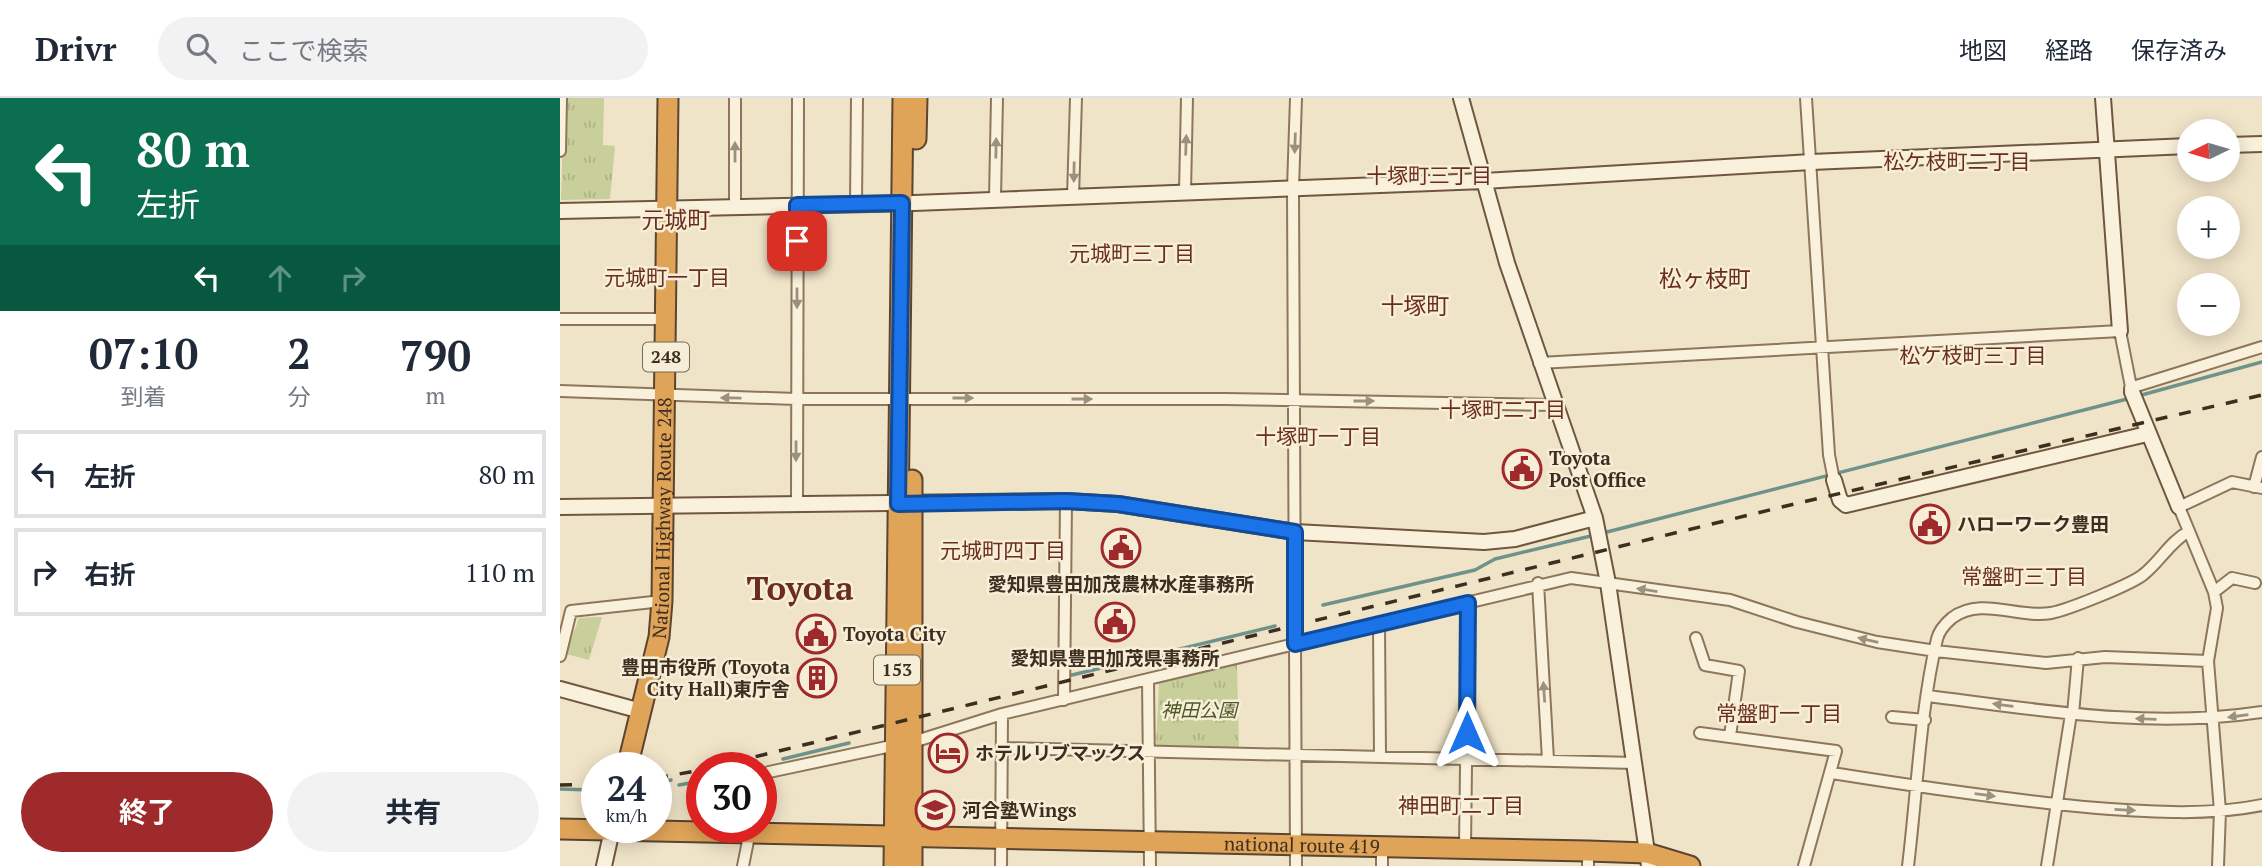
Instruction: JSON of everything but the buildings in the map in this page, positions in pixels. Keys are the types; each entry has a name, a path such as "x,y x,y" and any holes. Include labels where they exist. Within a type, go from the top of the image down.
{"highway":[{"name":"National Highway Route 248","path":"631,752 659,637 662,601 668,209 667,98"},
{"name":"153","path":"894,866 903,836 905,743 908,203 903,98"},
{"name":"153","path":"908,203 917,98"},
{"name":"national route 419","path":"560,829 581,829"},
{"name":"national route 419","path":"777,831 1465,848 1648,860 1690,866"},
{"name":"153","path":"903,836 912,866"}],"street":[{"path":"560,151 561,98"},
{"path":"735,98 735,206"},
{"path":"797,503 798,98"},
{"path":"856,98 856,204"},
{"path":"995,198 997,98"},
{"path":"1073,197 1076,98"},
{"path":"1185,192 1187,98"},
{"path":"1296,98 1293,188 1296,866"},
{"path":"1461,98 1539,363 1595,519 1608,583 1648,860"},
{"path":"1806,98 1822,348 1833,475 1840,500 1846,505 2147,434"},
{"path":"2103,98 2120,331 2131,390 2214,592 2217,619 2208,661 2220,811 2218,866"},
{"path":"2240,145 2262,144"},
{"path":"560,211 908,203 1484,181 1811,162 2177,146"},
{"path":"560,319 666,318"},
{"path":"1539,363 2120,331"},
{"path":"2131,390 2262,347"},
{"path":"560,391 666,397 796,399 1554,405"},
{"path":"2179,507 2232,482 2258,488 2262,457"},
{"path":"560,507 1066,501 1118,504 1295,532 1500,541 1595,519"},
{"path":"1063,699 1066,501"},
{"path":"1908,866 1928,696 1938,637 1955,615 1976,609 2050,614 2141,577 2170,544 2189,531"},
{"path":"777,770 905,743 1002,714 1379,625 1538,583 1571,578 1730,600 1850,635 1936,652 2046,663 2078,658 2208,661"},
{"path":"2214,592 2232,578 2255,583"},
{"path":"1538,583 1549,760"},
{"path":"560,656 571,611 662,601"},
{"path":"1465,848 1468,603"},
{"path":"1379,625 1380,758"},
{"path":"1696,638 1705,665 1738,671 1730,736"},
{"path":"2047,866 2072,714 2078,658"},
{"path":"1148,679 1150,866"},
{"path":"560,689 641,711"},
{"path":"1928,696 2072,714 2214,720 2262,712"},
{"path":"1001,866 1002,714"},
{"path":"1892,717 1925,720"},
{"path":"1700,733 1836,751 1804,866"},
{"path":"1003,748 1635,763"},
{"path":"1832,773 2057,804 2160,811 2220,811 2262,805"},
{"path":"604,866 610,843"},
{"path":"743,866 748,843"},
{"path":"1382,845 1382,866"}],"green space":[{"path":"564,98 604,98 603,145 615,146 610,199 561,200"},
{"path":"602,617 589,660 566,654 579,618"},
{"name":"神田公園","path":"1237,664 1239,748 1159,747 1156,744 1159,683"}],"waterway":[{"path":"2138,396 2262,362"},
{"path":"1603,533 2131,398"},
{"path":"1323,605 1475,570 1495,559 1595,535"},
{"path":"1072,675 1275,626"},
{"path":"783,759 849,743"},
{"path":"679,785 686,784"},
{"path":"560,789 581,790"}],"railway":[{"path":"775,752 1786,506 2262,395"},
{"path":"672,775 686,773"},
{"path":"560,785 581,784"}],"place":[{"name":"Toyota Post Office","path":"1522,469"},
{"name":"ハローワーク豊田","path":"1930,524"},
{"name":"愛知県豊田加茂農林水産事務所","path":"1121,548"},
{"name":"愛知県豊田加茂県事務所","path":"1115,622"},
{"name":"Toyota City","path":"816,634"},
{"name":"豊田市役所 (Toyota City Hall)東庁舎","path":"817,678"},
{"name":"ホテルリブマックス","path":"948,753"},
{"name":"河合塾Wings","path":"935,810"}],"district":[{"name":"松ケ枝町二丁目","path":"1957,162"},
{"name":"十塚町三丁目","path":"1429,176"},
{"name":"元城町","path":"676,220"},
{"name":"元城町三丁目","path":"1132,254"},
{"name":"元城町一丁目","path":"667,278"},
{"name":"松ヶ枝町","path":"1705,279"},
{"name":"十塚町","path":"1415,306"},
{"name":"松ケ枝町三丁目","path":"1973,356"},
{"name":"十塚町二丁目","path":"1503,410"},
{"name":"十塚町一丁目","path":"1318,437"},
{"name":"元城町四丁目","path":"1003,551"},
{"name":"常盤町三丁目","path":"2024,577"},
{"name":"Toyota","path":"800,588"},
{"name":"常盤町一丁目","path":"1779,714"},
{"name":"神田町二丁目","path":"1461,806"}],"route":[{"path":"797,241 797,205 902,203 898,504 1066,501 1118,504 1295,532 1295,644 1468,603 1467,733"}]}
